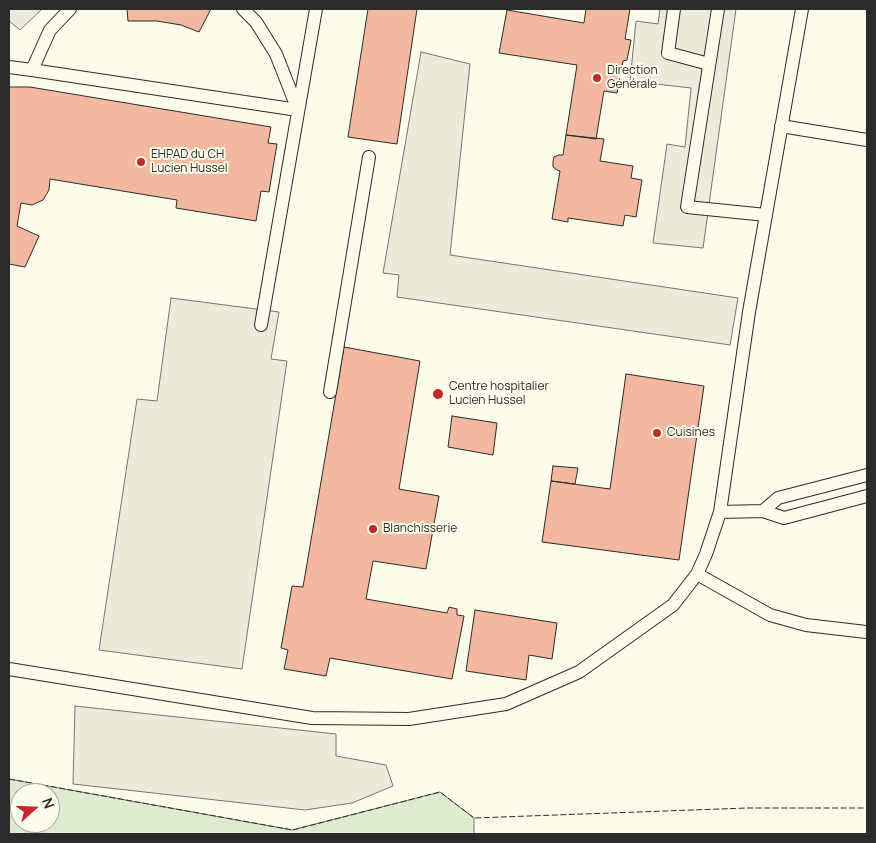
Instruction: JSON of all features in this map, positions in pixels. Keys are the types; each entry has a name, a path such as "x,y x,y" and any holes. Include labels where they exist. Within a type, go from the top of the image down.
{"lane":[{"path":"32,70 50,30 70,9"},
{"path":"244,9 256,22 276,54 298,110"},
{"path":"261,325 316,9"},
{"path":"674,9 668,53 709,64"},
{"path":"718,9 687,207 766,215"},
{"path":"9,670 312,718 409,719 506,704 579,672 673,605 697,574 720,512 749,312 802,9"},
{"path":"9,67 298,110"},
{"path":"782,126 867,140"},
{"path":"330,392 369,157"},
{"path":"764,510 778,498 867,475"},
{"path":"720,512 764,510 784,518 867,496"},
{"path":"697,574 770,615 806,625 866,632"}],"green space":[{"path":"9,779 31,783 10,783 10,833 60,833 60,788 292,830 440,792 474,818 474,834 9,834"}],"shaded area":[{"path":"9,9 42,9 20,30 9,21"},
{"path":"660,9 736,9 703,248 653,243 667,144 685,147 691,88 630,81 636,21 658,24"},
{"path":"421,52 470,64 450,255 738,298 730,345 397,297 399,275 383,273"},
{"path":"171,298 279,312 271,359 287,361 242,669 99,650 137,399 157,401"},
{"path":"75,706 336,734 336,756 386,765 393,786 352,803 305,810 73,784"}],"building":[{"path":"127,9 211,9 199,32 181,25 157,21 128,21"},
{"path":"368,9 417,9 397,144 348,137"},
{"name":"Direction Générale","path":"586,9 630,9 625,39 631,40 627,60 623,61 617,93 604,91 596,139 566,135 577,65 499,53 507,10 584,23"},
{"name":"EHPAD du CH Lucien Hussel","path":"9,87 30,87 271,127 268,143 277,144 269,192 261,191 256,221 176,208 177,200 50,179 49,190 43,200 32,205 21,203 17,226 39,236 25,267 9,264"},
{"path":"566,135 604,139 600,161 633,166 631,178 642,180 636,217 625,215 623,226 568,218 568,222 552,219 560,171 553,167 553,162 554,157 563,155"},
{"name":"Blanchisserie","path":"344,347 420,361 399,489 439,496 426,569 373,561 366,599 447,613 449,607 457,609 457,615 464,616 452,679 330,658 326,676 284,669 288,650 281,648 292,586 303,587"},
{"name":"Cuisines","path":"626,374 704,386 679,560 542,542 551,481 610,489"},
{"path":"452,416 497,423 493,455 448,447"},
{"path":"553,466 578,468 575,484 551,481"},
{"path":"475,610 557,623 552,659 529,655 526,680 466,671"}],"fence":[{"path":"9,779 293,830 440,792 474,818 747,808 867,808"}],"place":[{"name":"Direction Générale","path":"597,78"},
{"name":"EHPAD du CH Lucien Hussel","path":"141,162"},
{"name":"Centre hospitalier Lucien Hussel","path":"438,394"},
{"name":"Cuisines","path":"657,433"},
{"name":"Blanchisserie","path":"373,529"}]}
